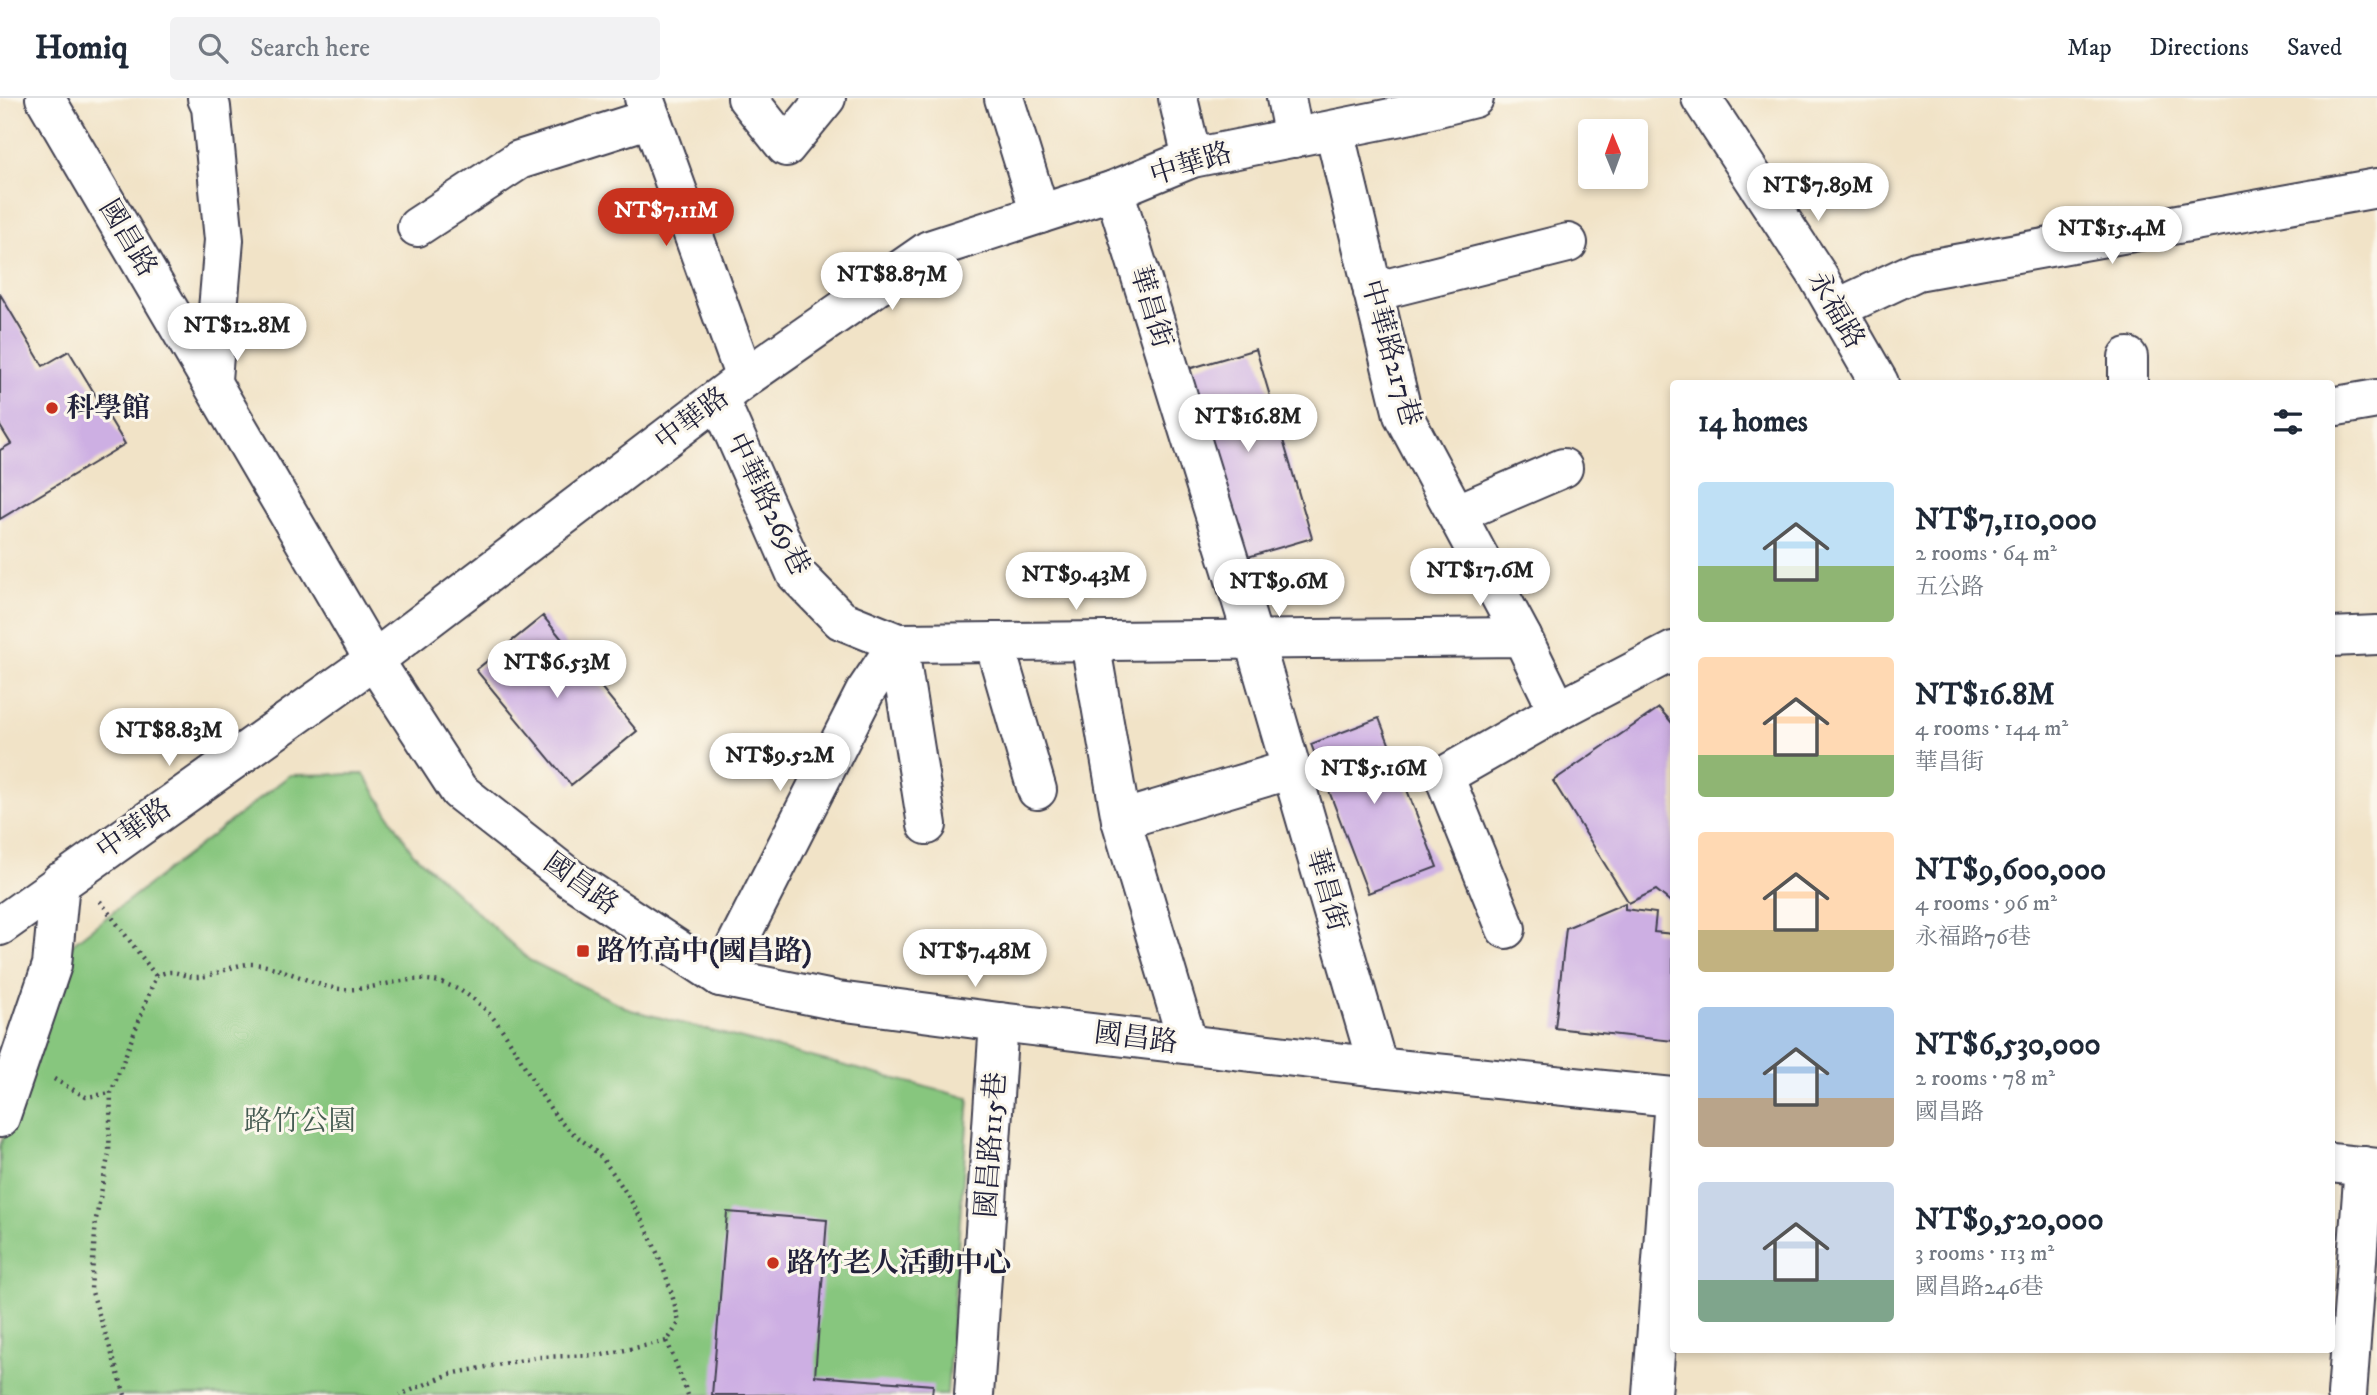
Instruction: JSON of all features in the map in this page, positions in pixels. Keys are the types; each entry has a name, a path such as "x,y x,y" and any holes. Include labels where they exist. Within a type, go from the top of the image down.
{"street":[{"name":"國昌路","path":"45,98 212,379 374,660 459,791 571,879 720,977 838,1001 999,1022 1378,1067 1670,1097"},
{"path":"207,98 211,107 224,240 212,379"},
{"path":"747,98 786,147 826,98"},
{"path":"1004,98 1040,214"},
{"path":"1178,98 1192,158"},
{"path":"1286,98 1294,138"},
{"name":"中華路","path":"0,926 374,660 732,389 929,250 1114,190 1192,158 1335,130 1410,106 1474,98"},
{"name":"永福路","path":"1700,98 1836,309 1877,380"},
{"path":"417,227 519,160 647,108"},
{"name":"中華路269巷","path":"647,108 732,389 796,574 841,620 898,643"},
{"name":"中華路217巷","path":"1335,130 1403,415 1522,637 1558,711"},
{"path":"1836,309 1917,271 2377,188"},
{"name":"華昌街","path":"1114,190 1254,640 1378,1067"},
{"path":"1373,292 1568,243"},
{"path":"2335,406 2377,399"},
{"path":"1456,514 1563,468"},
{"path":"2335,637 2377,635"},
{"path":"898,643 1522,637"},
{"path":"994,642 1037,790"},
{"path":"1090,642 1121,820 1188,1044"},
{"path":"898,643 927,825"},
{"path":"720,977 865,692 898,643"},
{"path":"1506,929 1444,776 1558,711 1670,653"},
{"path":"1121,820 1292,769"},
{"path":"0,1118 52,965 69,876"},
{"name":"國昌路115巷","path":"974,1395 999,1022"},
{"path":"1652,1395 1670,1153"},
{"path":"2347,1395 2357,1166"}],"path":[{"path":"69,876 156,976"},
{"path":"125,1395 91,1289 96,1219 109,1152 111,1094 156,976 171,970 194,977 215,975 252,964 330,988 354,990 403,978 452,986 491,1011 561,1122 603,1159 647,1230 672,1292 679,1323 667,1341 602,1355 539,1357 450,1374 400,1395"},
{"path":"22,1056 61,1084 86,1097 111,1094"},
{"path":"667,1341 688,1395"}],"green space":[{"name":"路竹公園","path":"364,774 413,853 529,960 631,1010 969,1098 947,1395 0,1395 0,1146 72,944 290,775"}],"building":[{"name":"科學館","path":"0,294 43,366 69,351 125,444 0,519 0,450 11,444 0,426"},
{"path":"1256,349 1312,538 1241,559 1185,370"},
{"path":"543,616 637,731 571,785 476,670"},
{"path":"1659,708 1670,721 1670,902 1656,890 1629,903 1553,781"},
{"path":"1379,718 1437,867 1368,893 1311,744"},
{"path":"1625,903 1625,909 1656,913 1654,932 1670,934 1670,1041 1555,1028 1566,928"},
{"name":"路竹老人活動中心","path":"727,1212 827,1220 815,1376 933,1385 932,1395 712,1395"}],"place":[{"name":"科學館","path":"52,408"},
{"name":"路竹高中(國昌路)","path":"583,951"},
{"name":"路竹老人活動中心","path":"773,1263"}]}
